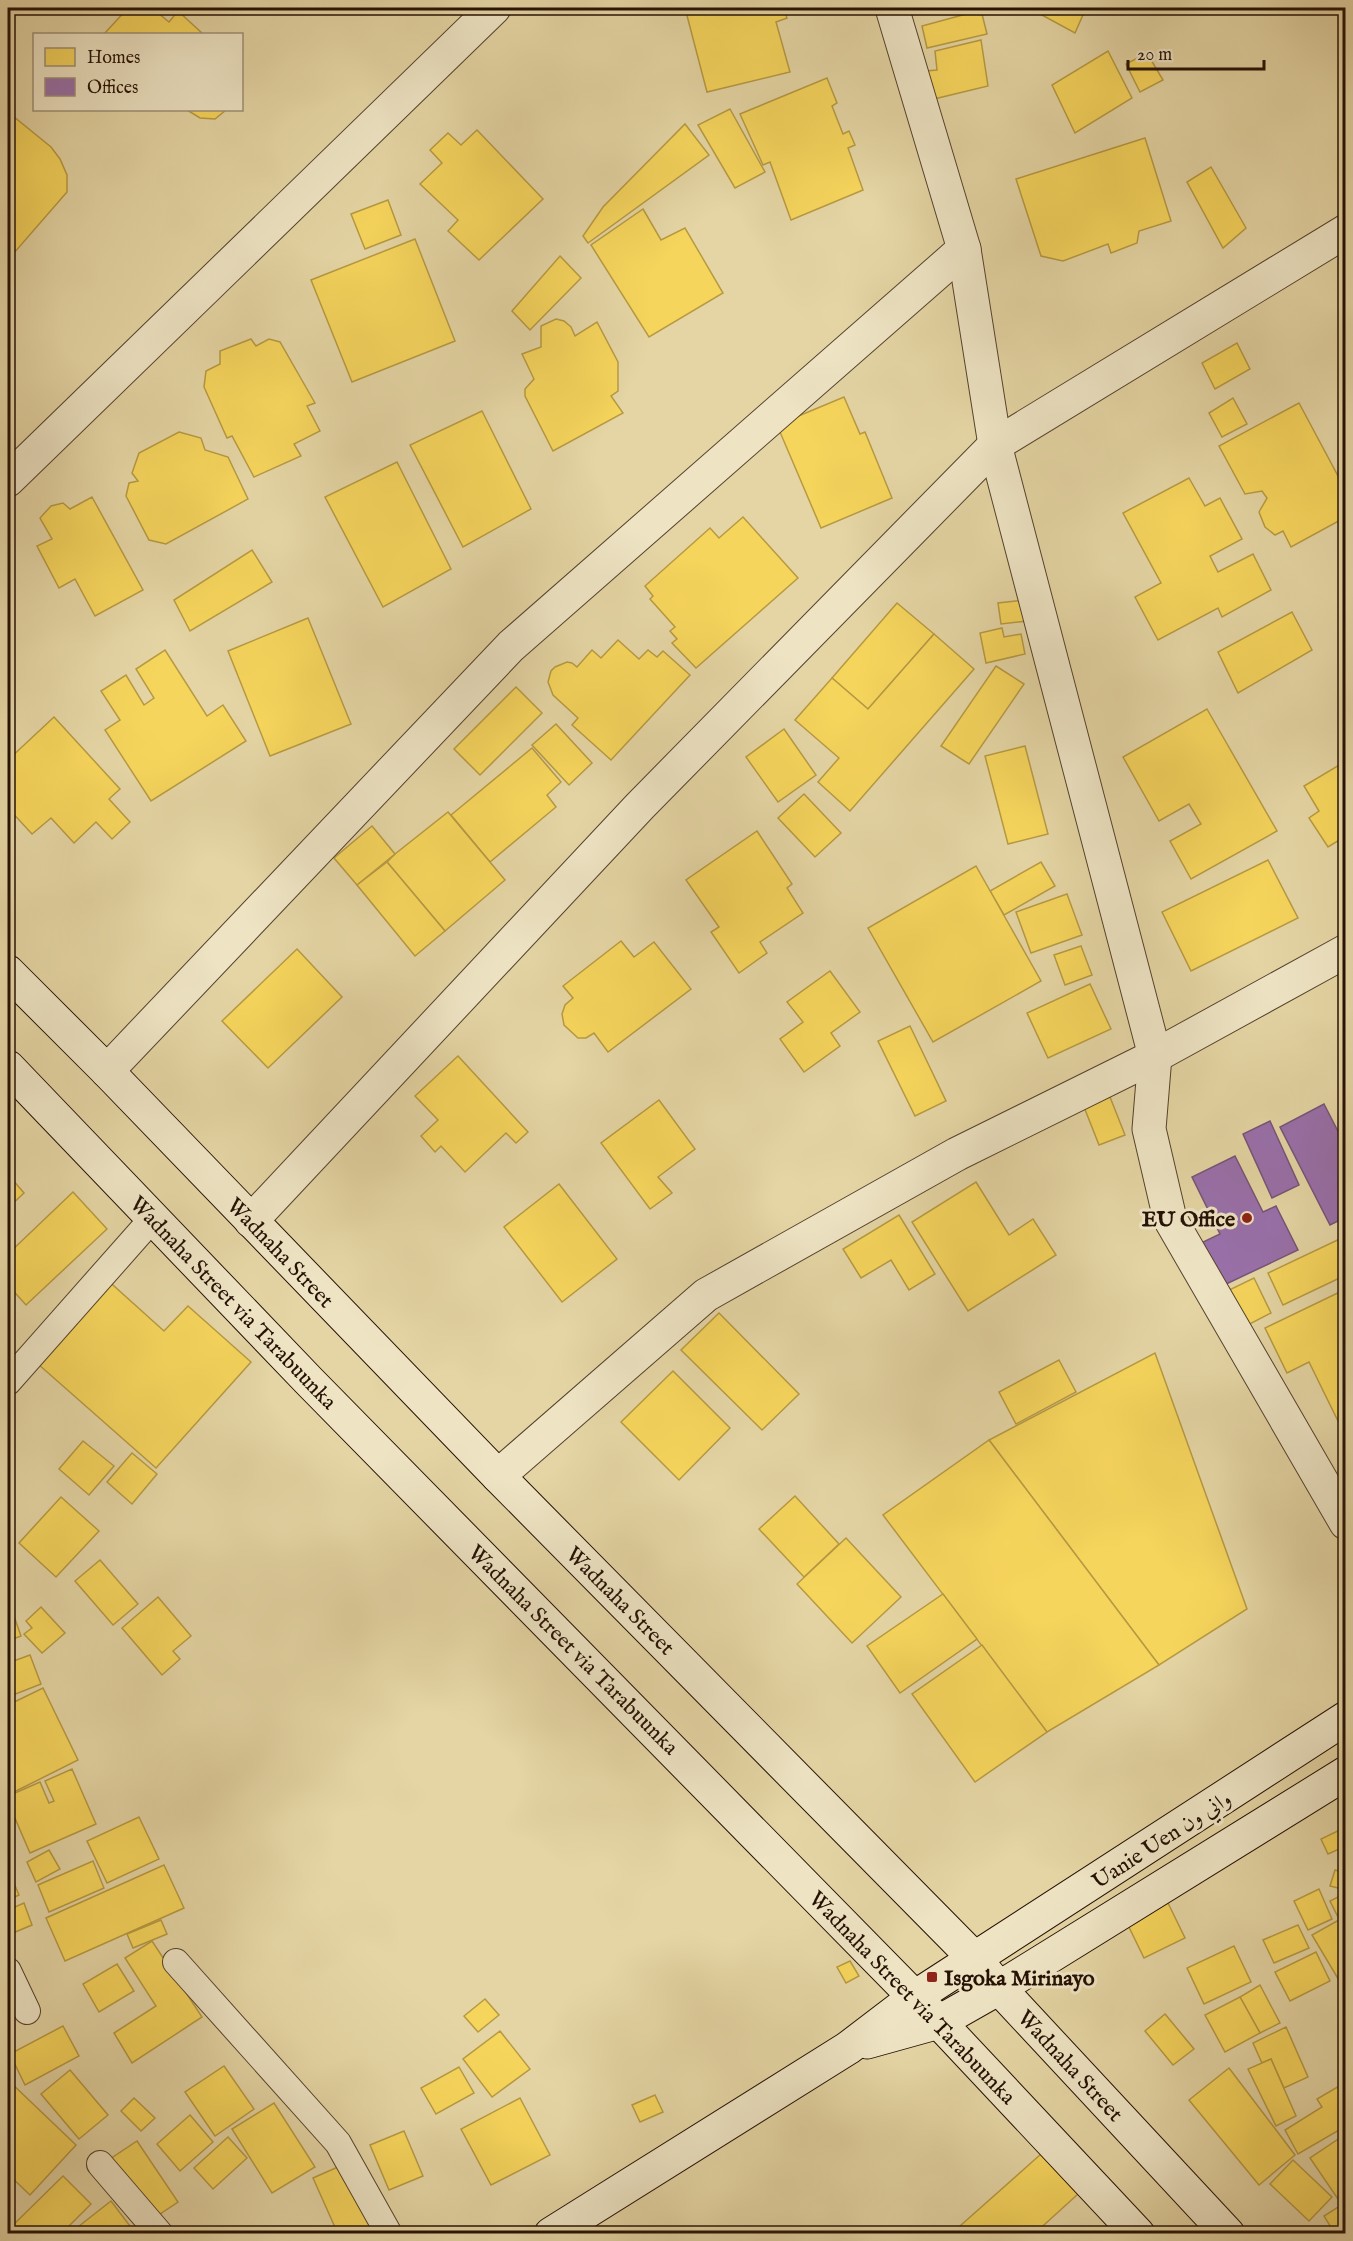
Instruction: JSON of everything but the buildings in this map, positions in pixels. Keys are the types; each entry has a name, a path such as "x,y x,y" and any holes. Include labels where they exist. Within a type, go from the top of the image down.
{"street":[{"path":"8,480 494,8"},
{"path":"892,8 964,249 995,445 1155,1056 1149,1129 1170,1219 1346,1523"},
{"path":"251,1221 640,806 995,445 1346,231"},
{"path":"107,1071 511,646 964,249"},
{"path":"498,1476 706,1295 957,1154 1155,1056 1346,951"},
{"name":"Wadnaha Street","path":"8,972 107,1071 498,1476 976,1960 999,1988 1228,2234"},
{"name":"Wadnaha Street via Tarabuunka","path":"8,1067 309,1381 915,1997 1138,2234"},
{"name":"Uanie Uen واني ون","path":"848,2048 915,1997 976,1960 1346,1718"},
{"name":"Uanie Uen واني ون","path":"848,2048 939,2022 999,1988 1346,1773"},
{"path":"551,2234 848,2048"}],"lane":[{"path":"8,1382 153,1218"},
{"path":"176,1962 338,2143 389,2234"},
{"path":"8,1971 27,2011"},
{"path":"100,2164 160,2234"}],"place":[{"name":"EU Office","path":"1247,1218"},
{"name":"Isgoka Mirinayo","path":"932,1977"}]}
